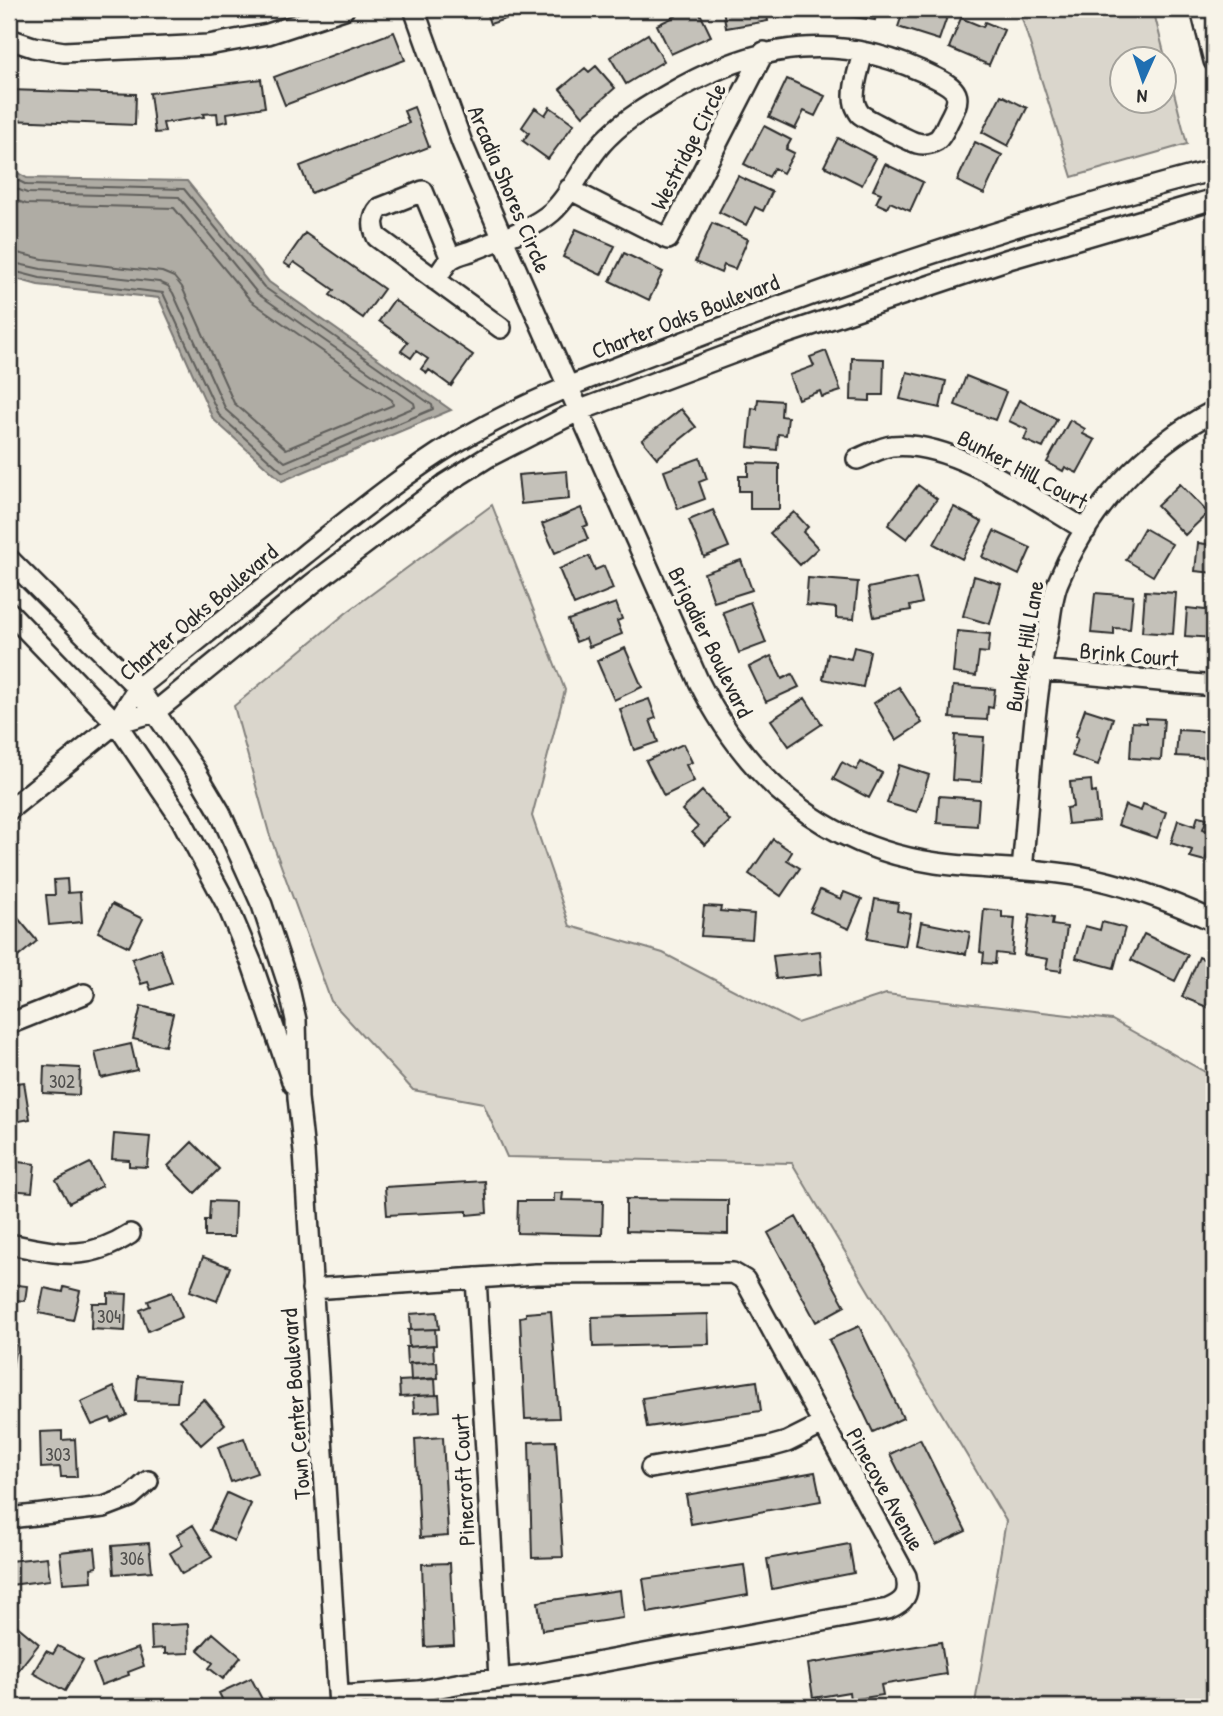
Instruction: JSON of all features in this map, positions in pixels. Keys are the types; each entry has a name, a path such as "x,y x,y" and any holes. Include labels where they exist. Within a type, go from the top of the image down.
{"street":[{"path":"9,39 33,47 64,52 208,46 268,34 344,9"},
{"name":"Arcadia Shores Circle","path":"414,9 462,143 567,386"},
{"path":"1200,9 1211,33 1214,61"},
{"name":"Westridge Circle","path":"451,259 528,227 550,213 594,151 626,121 696,78 764,52 822,48 863,52 885,57 949,84 957,93 958,104 939,138 928,144 916,143 860,114 854,94 863,52"},
{"name":"Westridge Circle","path":"569,189 668,239 764,52"},
{"name":"Charter Oaks Boulevard","path":"116,723 138,688 403,477 509,413 567,386 770,309 1001,232 1214,170"},
{"path":"435,280 451,259 423,191 380,208 373,221 377,237 435,280 501,328"},
{"name":"Charter Oaks Boulevard","path":"116,723 155,712 404,513 488,457 578,411 776,337 1010,259 1214,199"},
{"name":"Brigadier Boulevard","path":"567,386 714,712 738,748 766,780 798,807 825,824 884,852 936,863 1076,875 1119,884 1175,903 1214,921"},
{"name":"Bunker Hill Lane","path":"1022,870 1040,670 1058,581 1102,505 1133,469 1168,439 1214,411"},
{"name":"Bunker Hill Court","path":"857,459 890,446 923,447 988,472 1086,530"},
{"name":"Town Center Boulevard","path":"9,559 138,688 195,770 220,812 262,905 284,972 296,1020 298,1098 304,1152 339,1702"},
{"name":"Town Center Boulevard","path":"9,612 116,723 181,819 228,907 252,964 298,1098"},
{"name":"Brink Court","path":"1040,670 1214,686"},
{"path":"9,810 116,723"},
{"path":"9,1024 84,994"},
{"path":"9,1244 81,1254 108,1248 130,1234"},
{"name":"Pinecove Avenue","path":"312,1289 536,1274 733,1273 745,1280 906,1576 907,1596 899,1604 861,1614 499,1678 339,1702"},
{"name":"Pinecroft Court","path":"475,1278 499,1678"},
{"path":"651,1468 769,1447 787,1442 823,1424"},
{"path":"9,1518 104,1507 130,1497 148,1481"}],"shaded area":[{"path":"1019,9 1153,9 1162,46 1108,46 1108,116 1178,116 1178,108 1187,144 1072,177"},
{"path":"492,505 565,690 532,816 570,926 663,953 797,1023 886,994 1112,1020 1214,1077 1214,1707 949,1707 975,1703 1006,1521 792,1163 507,1157 483,1103 413,1090 331,1001 269,833 234,706 346,613"}],"water":[{"path":"9,168 27,178 187,181 269,282 451,410 282,481 213,419 159,298 38,285 9,277"}],"building":[{"path":"485,9 530,9 530,11 490,24"},
{"path":"673,9 686,9 688,13 698,9 711,36 671,54 657,25 676,16"},
{"path":"723,9 766,9 768,21 726,28"},
{"path":"779,9 823,9 823,16 779,17"},
{"path":"834,9 877,9 875,20 833,14"},
{"path":"904,9 949,11 939,40 898,27"},
{"path":"961,18 983,27 985,22 1004,30 989,65 949,48"},
{"path":"394,32 405,60 285,105 274,77"},
{"path":"648,34 664,61 626,84 610,57"},
{"path":"596,66 615,88 583,116 560,89 585,68 589,72"},
{"path":"261,79 265,107 227,113 228,121 218,123 217,113 163,123 165,132 155,133 150,93"},
{"path":"787,79 825,96 815,116 804,111 795,129 769,117"},
{"path":"9,90 136,94 135,125 9,120"},
{"path":"1001,95 1027,108 1008,146 982,132"},
{"path":"414,107 429,147 311,193 300,166 409,123 404,111"},
{"path":"550,107 574,124 548,159 523,141 529,133 522,127 535,108 545,115"},
{"path":"764,126 791,140 786,149 794,153 783,173 774,168 769,177 744,164"},
{"path":"838,138 876,158 862,185 824,166"},
{"path":"975,142 1002,155 984,194 957,181"},
{"path":"885,164 923,182 910,211 890,202 887,208 876,203 881,193 873,190"},
{"path":"738,176 772,192 763,211 755,207 746,225 719,212"},
{"path":"712,223 748,239 735,269 724,265 721,273 695,262"},
{"path":"576,229 615,246 601,275 563,257"},
{"path":"305,233 384,289 363,318 330,295 334,290 294,262 290,267 284,263"},
{"path":"624,253 663,272 649,300 610,281"},
{"path":"394,300 473,355 451,386 429,370 427,373 421,369 428,359 416,351 411,358 401,351 408,342 379,321"},
{"path":"826,351 841,391 822,397 820,391 798,399 789,375 814,366 810,357"},
{"path":"852,358 884,359 883,395 870,395 870,401 851,400"},
{"path":"907,372 946,381 940,408 900,399"},
{"path":"966,376 1006,392 995,420 955,405"},
{"path":"758,399 782,401 781,416 788,417 786,435 778,434 777,450 748,447 752,408 757,409"},
{"path":"1019,400 1057,419 1043,448 1024,440 1028,430 1009,421"},
{"path":"681,409 696,427 657,458 642,440"},
{"path":"1070,420 1085,429 1083,434 1095,440 1077,473 1065,467 1063,471 1047,462"},
{"path":"700,458 707,479 699,482 705,499 678,509 664,471"},
{"path":"748,463 779,464 779,509 750,509 750,491 739,491 739,476 748,476"},
{"path":"567,471 569,499 521,504 518,475"},
{"path":"1180,484 1208,513 1185,535 1157,506"},
{"path":"918,485 937,499 907,539 888,525"},
{"path":"954,507 982,522 962,559 934,544"},
{"path":"581,508 588,525 583,527 588,539 555,553 542,524"},
{"path":"713,510 729,547 704,557 689,520"},
{"path":"794,512 808,527 803,532 818,548 800,565 770,533"},
{"path":"1144,528 1172,544 1153,576 1126,560"},
{"path":"994,531 1031,548 1019,575 982,557"},
{"path":"1198,543 1214,545 1214,573 1195,571"},
{"path":"589,556 595,570 604,566 613,589 574,605 559,569"},
{"path":"741,560 752,590 714,602 704,573"},
{"path":"974,576 1001,584 990,624 963,616"},
{"path":"808,578 858,582 854,619 836,618 836,608 806,605"},
{"path":"916,578 922,603 910,606 911,610 874,617 868,588"},
{"path":"1145,591 1176,593 1173,634 1142,632"},
{"path":"1095,593 1133,596 1130,629 1114,628 1114,635 1091,633"},
{"path":"750,602 766,643 739,653 723,612"},
{"path":"616,603 622,619 617,621 622,634 589,647 586,638 576,642 568,620"},
{"path":"1187,608 1214,611 1214,638 1185,636"},
{"path":"957,631 990,634 988,653 979,652 976,676 953,673"},
{"path":"854,647 870,651 863,687 823,679 828,654 851,659"},
{"path":"625,648 642,687 614,700 597,661"},
{"path":"771,656 782,679 792,674 799,687 766,702 749,667"},
{"path":"953,686 995,689 993,708 988,707 987,720 950,718"},
{"path":"899,687 922,723 896,740 874,703"},
{"path":"805,698 822,724 789,746 771,720"},
{"path":"649,699 656,718 650,720 658,742 634,750 620,709"},
{"path":"1085,709 1113,718 1098,765 1072,756 1078,738 1075,737"},
{"path":"1146,718 1164,719 1161,760 1130,758 1132,722 1146,723"},
{"path":"1178,730 1214,732 1214,758 1176,756"},
{"path":"955,735 984,737 981,782 952,780"},
{"path":"683,744 692,762 686,765 694,781 664,796 646,761"},
{"path":"842,762 856,770 861,762 882,773 869,798 833,779"},
{"path":"899,765 929,775 917,812 887,803"},
{"path":"1091,780 1092,793 1096,792 1099,821 1068,824 1066,808 1073,807 1070,782"},
{"path":"702,791 730,821 705,845 692,832 698,827 682,810"},
{"path":"939,796 979,799 977,826 937,823"},
{"path":"1143,804 1166,812 1157,838 1118,825 1125,805 1141,811"},
{"path":"1198,816 1207,818 1203,829 1214,833 1205,861 1190,857 1192,850 1171,843 1178,820 1195,826"},
{"path":"773,839 792,852 787,860 800,868 781,896 749,874"},
{"path":"67,879 68,893 80,892 82,922 49,925 46,895 55,895 54,880"},
{"path":"820,890 841,899 844,892 862,899 849,929 810,912"},
{"path":"875,899 898,903 897,911 911,914 905,946 867,939"},
{"path":"112,904 143,919 129,947 98,932"},
{"path":"704,906 721,907 720,911 754,914 752,939 701,936"},
{"path":"984,909 1002,911 1002,917 1015,918 1012,955 996,953 995,964 983,963 984,953 980,952"},
{"path":"1030,914 1053,918 1052,925 1067,927 1061,971 1046,969 1048,959 1024,955"},
{"path":"17,917 37,941 11,963 9,923"},
{"path":"921,922 970,932 966,954 917,945"},
{"path":"1102,922 1125,928 1114,968 1076,958 1085,926 1100,930"},
{"path":"1144,934 1188,955 1175,981 1131,960"},
{"path":"160,949 172,983 151,990 148,982 141,984 132,959"},
{"path":"820,951 822,974 776,979 773,956"},
{"path":"1199,957 1214,964 1212,1009 1182,997"},
{"path":"141,1006 173,1014 165,1046 133,1039"},
{"path":"131,1044 137,1070 101,1078 95,1052"},
{"path":"44,1066 80,1068 79,1095 43,1093"},
{"path":"24,1082 30,1119 9,1123 9,1084"},
{"path":"114,1134 150,1137 147,1167 129,1166 129,1160 112,1159"},
{"path":"192,1142 219,1169 195,1193 168,1166"},
{"path":"9,1161 35,1164 32,1192 9,1190"},
{"path":"90,1163 102,1186 69,1203 56,1180"},
{"path":"485,1181 487,1213 467,1215 467,1211 387,1215 385,1187"},
{"path":"554,1193 563,1193 562,1200 603,1201 602,1235 517,1233 518,1201 554,1201"},
{"path":"626,1199 728,1200 728,1234 626,1231"},
{"path":"210,1201 235,1202 234,1237 205,1237 205,1220 209,1220"},
{"path":"796,1217 845,1306 816,1322 768,1233"},
{"path":"203,1257 230,1267 217,1301 190,1291"},
{"path":"10,1284 27,1286 25,1301 17,1300 14,1325 9,1324"},
{"path":"64,1287 80,1291 73,1320 39,1313 44,1288 63,1292"},
{"path":"172,1292 182,1317 148,1331 140,1310 150,1306 148,1301"},
{"path":"108,1293 127,1294 125,1331 91,1329 92,1303 108,1303"},
{"path":"551,1311 559,1418 525,1419 520,1317 526,1316 526,1313"},
{"path":"437,1312 439,1329 411,1330 410,1314"},
{"path":"708,1314 709,1344 593,1347 592,1317"},
{"path":"859,1326 903,1418 873,1432 829,1340"},
{"path":"435,1329 436,1345 409,1347 408,1330"},
{"path":"9,1344 16,1345 10,1381 9,1381"},
{"path":"433,1345 434,1362 407,1364 406,1347"},
{"path":"437,1362 438,1378 411,1380 410,1363"},
{"path":"138,1376 179,1380 177,1402 136,1401"},
{"path":"435,1379 436,1395 400,1397 399,1381"},
{"path":"757,1381 761,1411 647,1427 642,1398"},
{"path":"114,1387 127,1415 112,1422 110,1418 92,1425 81,1402"},
{"path":"439,1395 440,1411 414,1413 413,1396"},
{"path":"204,1399 225,1424 201,1445 180,1420"},
{"path":"62,1431 62,1440 75,1439 77,1477 61,1477 60,1467 41,1468 40,1432"},
{"path":"443,1437 448,1536 420,1538 415,1439"},
{"path":"244,1438 257,1473 231,1482 218,1447"},
{"path":"920,1439 966,1531 936,1545 890,1454"},
{"path":"556,1441 563,1557 532,1558 529,1442"},
{"path":"815,1472 821,1501 691,1524 686,1495"},
{"path":"227,1493 251,1504 234,1541 210,1530"},
{"path":"193,1525 212,1557 182,1574 170,1553 183,1545 177,1535"},
{"path":"149,1543 152,1571 114,1574 112,1546"},
{"path":"849,1544 854,1573 772,1589 767,1559"},
{"path":"95,1548 97,1567 91,1568 92,1581 63,1583 60,1552"},
{"path":"47,1557 50,1580 10,1585 9,1561"},
{"path":"450,1563 454,1645 425,1647 422,1564"},
{"path":"744,1565 748,1595 648,1613 643,1579"},
{"path":"620,1590 623,1618 542,1630 538,1602"},
{"path":"10,1620 39,1644 16,1673 9,1667"},
{"path":"188,1624 189,1653 165,1654 165,1648 152,1649 151,1626"},
{"path":"213,1633 241,1657 223,1679 209,1668 213,1663 198,1650"},
{"path":"941,1642 946,1674 881,1685 883,1695 850,1700 849,1692 813,1698 808,1664"},
{"path":"58,1646 83,1660 65,1691 33,1673 46,1651 53,1654"},
{"path":"138,1648 144,1666 128,1672 129,1675 101,1685 93,1664"},
{"path":"251,1678 266,1707 226,1707 219,1693"}]}
